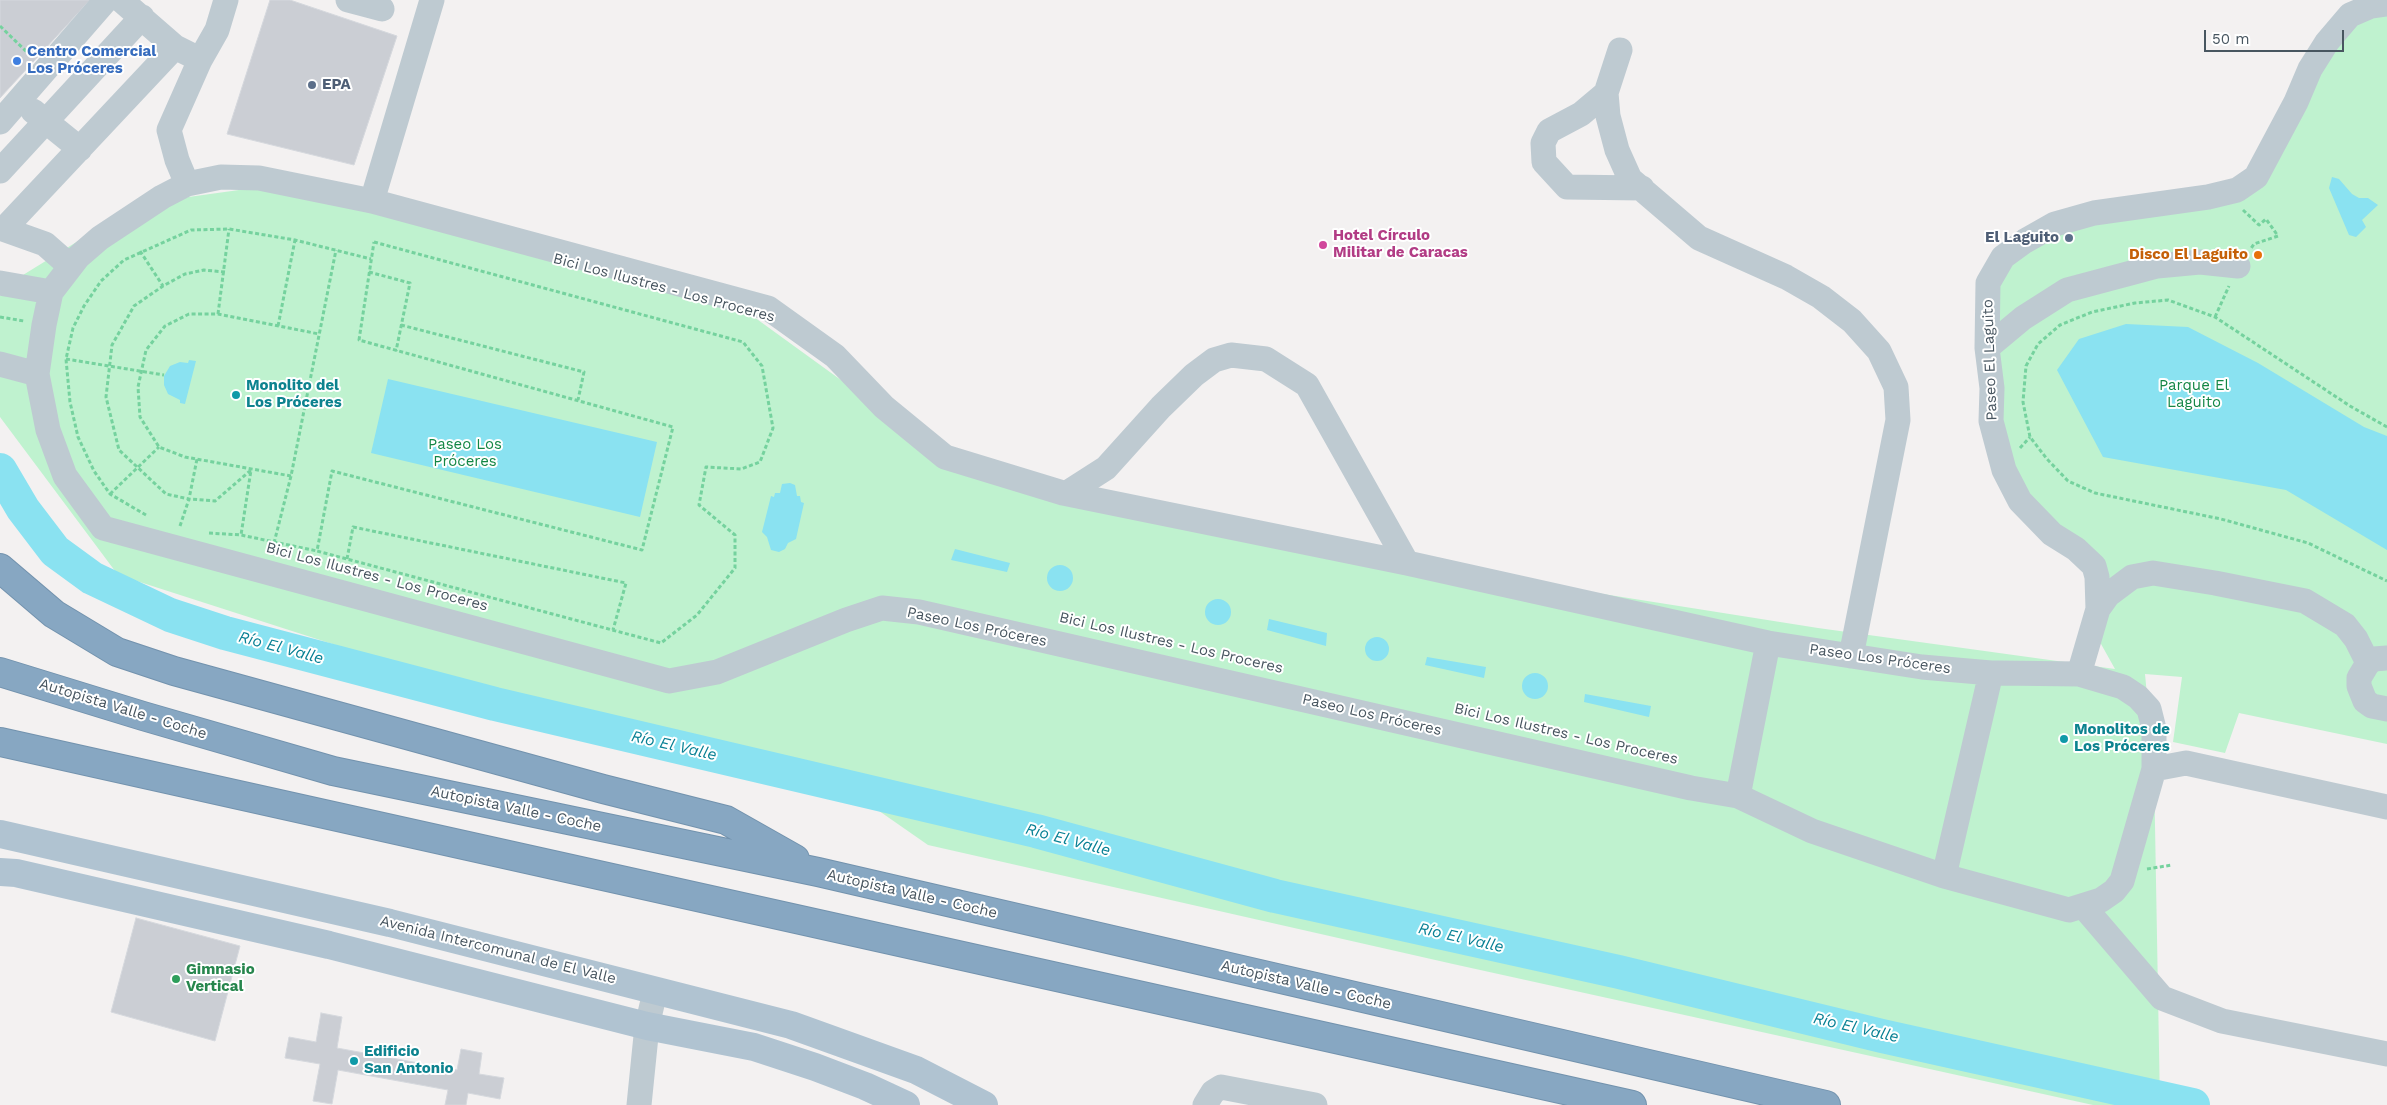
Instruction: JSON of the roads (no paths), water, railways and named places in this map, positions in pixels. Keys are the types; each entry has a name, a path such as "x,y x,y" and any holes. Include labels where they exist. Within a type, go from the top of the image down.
{"highway":[{"path":"0,568 54,614 117,652 174,670 603,789 726,820 818,872"},
{"name":"Autopista Valle - Coche","path":"0,672 333,771 818,872 1826,1105"},
{"path":"3,743 271,801 1632,1105"}],"main road":[{"name":"Avenida Intercomunal de El Valle","path":"0,834 390,923 610,977 655,992 791,1025 916,1070 984,1105"},
{"path":"0,872 16,873 329,945 647,1026 754,1047 832,1073 906,1105"}],"street":[{"path":"0,122 106,0"},
{"path":"121,0 175,47 200,60"},
{"path":"187,184 176,160 169,130 200,60 217,30 226,0"},
{"path":"348,0 382,9"},
{"path":"372,202 432,0"},
{"name":"Paseo El Laguito","path":"2098,609 2097,577 2094,566 2076,549 2052,534 2020,501 2004,470 1991,422 1992,388 1987,348 1988,283 2004,257 2024,241 2055,224 2086,215 2208,198 2237,190 2256,177 2296,102 2310,69 2327,42 2350,15 2370,6 2387,4"},
{"path":"0,171 142,18"},
{"path":"70,266 45,244 2,228 80,149 175,47"},
{"path":"1620,50 1606,93 1608,116 1617,150 1630,179 1699,238 1786,277 1821,297 1852,321 1879,351 1896,387 1898,420 1851,656"},
{"path":"1606,93 1581,114 1549,132 1543,143 1544,162 1568,187 1642,188"},
{"path":"20,99 45,122 80,149"},
{"name":"Paseo Los Próceres","path":"221,177 260,178 372,202 768,308 835,356 884,407 945,457 1067,493 1406,563 1768,643 1922,668 2079,674 2123,687 2138,697 2149,708 2154,729 2154,769 2122,881 2114,891 2101,900 2084,907 2069,910 1944,876 1812,831 1738,796 1681,785 919,612 882,608 846,620 717,672 669,681 103,528 65,476 48,430 37,374 42,332 51,292 70,266 100,238 141,209 187,184 221,177"},
{"path":"1987,348 2023,318 2067,290 2157,266 2200,262 2238,266"},
{"path":"0,283 51,292"},
{"path":"1067,493 1106,468 1162,407 1214,360 1232,356 1266,359 1307,385 1406,563"},
{"path":"0,364 37,374"},
{"path":"2079,674 2098,609 2108,595 2132,577 2153,573 2224,584 2305,601 2344,625 2377,661 2359,678 2361,694 2372,706 2387,709"},
{"path":"1738,796 1768,643"},
{"path":"1944,876 1991,672"},
{"path":"2154,769 2186,763 2387,807"},
{"path":"2084,907 2162,998 2222,1021 2387,1054"},
{"path":"639,1105 647,1026 655,992"},
{"path":"1205,1105 1213,1092 1221,1086 1315,1105"}],"water":[{"path":"2332,177 2339,179 2352,194 2359,198 2368,198 2378,205 2362,220 2366,227 2356,237 2349,235 2329,188"},
{"path":"2126,324 2188,327 2258,363 2364,427 2387,436 2387,550 2286,490 2103,457 2057,370 2079,339"},
{"path":"189,360 196,361 185,404 180,403 180,400 168,394 164,385 164,376 170,366 180,362 188,363"},
{"path":"388,379 657,442 640,517 371,453"},
{"path":"790,483 795,485 797,496 800,496 801,502 804,503 796,539 788,543 785,549 779,552 771,550 767,537 762,532 771,496 774,497 775,493 780,493 782,484"},
{"path":"955,549 1010,563 1007,572 951,560"},
{"path":"1060,565 1069,569 1073,578 1069,587 1060,591 1051,587 1047,578 1051,569"},
{"path":"1218,599 1227,603 1231,612 1227,621 1218,625 1209,621 1205,612 1209,603"},
{"path":"1269,619 1327,633 1326,646 1267,630"},
{"path":"1377,637 1386,640 1389,649 1386,658 1377,661 1368,658 1365,649 1368,640"},
{"path":"1427,657 1486,667 1484,678 1425,665"},
{"path":"1535,673 1544,677 1548,686 1544,695 1535,699 1526,695 1522,686 1526,677"},
{"path":"1585,694 1651,706 1649,717 1584,702"}],"waterway":[{"name":"Río El Valle","path":"0,470 23,509 55,551 92,578 170,615 225,633 495,704 1036,831 1275,896 1619,972 1882,1036 2193,1105"}],"place":[{"name":"Centro Comercial Los Próceres","path":"17,61"},
{"name":"EPA","path":"312,85"},
{"name":"El Laguito","path":"2069,238"},
{"name":"Hotel Círculo Militar de Caracas","path":"1323,245"},
{"name":"Disco El Laguito","path":"2258,255"},
{"name":"Monolito del Los Próceres","path":"236,395"},
{"name":"Monolitos de Los Próceres","path":"2064,739"},
{"name":"Gimnasio Vertical","path":"176,979"},
{"name":"Edificio San Antonio","path":"354,1061"}],"park label":[{"name":"Parque El Laguito","path":"2194,394"}]}
